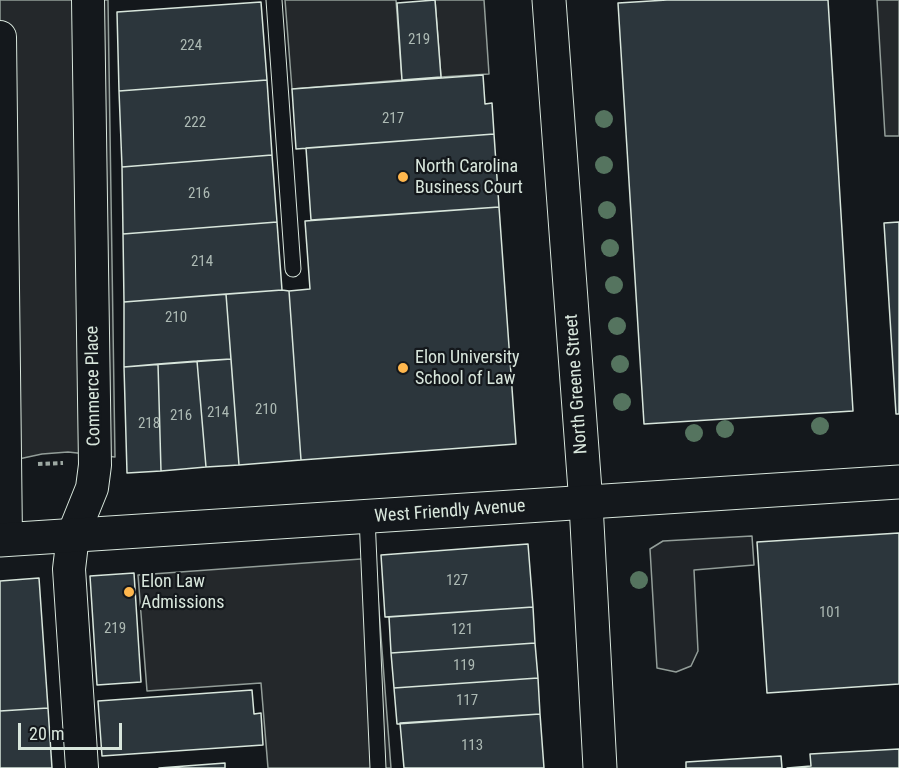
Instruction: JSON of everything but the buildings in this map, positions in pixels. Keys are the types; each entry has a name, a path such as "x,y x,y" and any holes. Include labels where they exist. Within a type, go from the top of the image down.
{"main road":[{"name":"North Greene Street","path":"549,0 586,504 600,768"},
{"name":"West Friendly Avenue","path":"3,539 586,504 899,482"}],"street":[{"name":"Commerce Place","path":"82,768 69,569 73,535 92,488 95,465 88,0"},
{"path":"0,38 3,539"}],"lane":[{"path":"274,0 292,269"},
{"path":"367,517 378,768"}],"path":[{"path":"32,464 63,463"}],"shaded area":[{"path":"0,0 108,0 115,457 68,452 42,454 0,463"},
{"path":"285,0 396,0 402,80 292,89"},
{"path":"435,0 484,0 489,74 441,77"},
{"path":"877,0 899,0 899,136 885,136"},
{"path":"752,536 754,565 694,570 698,651 691,666 676,672 657,668 650,549 663,541"},
{"path":"375,558 391,768 268,768 261,683 147,691 138,575"}],"place":[{"name":"North Carolina Business Court","path":"403,177"},
{"name":"Elon University School of Law","path":"403,368"},
{"name":"Elon Law Admissions","path":"129,592"}]}
